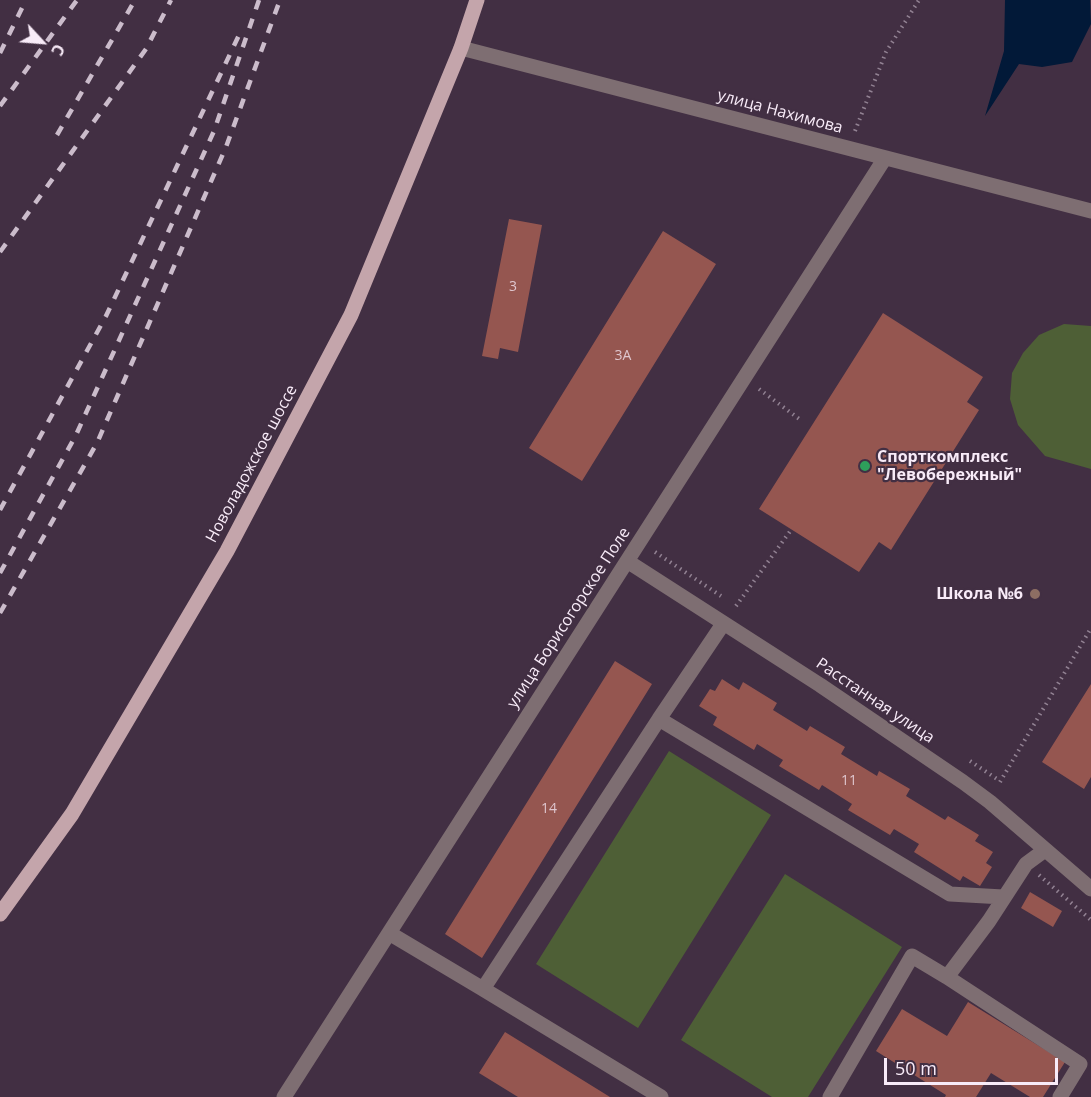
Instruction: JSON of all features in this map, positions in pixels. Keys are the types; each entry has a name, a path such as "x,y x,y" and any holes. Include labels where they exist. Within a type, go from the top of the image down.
{"main road":[{"name":"Новоладожское шоссе","path":"0,914 72,814 238,530 351,315 460,48 477,0"}],"street":[{"name":"улица Нахимова","path":"460,48 1091,211"},
{"name":"улица Борисогорское Поле","path":"284,1097 885,158"},
{"name":"Расстанная улица","path":"627,561 820,685 990,802 1091,889"},
{"path":"483,989 723,624"},
{"path":"659,719 950,894 1003,897"},
{"path":"947,977 1026,864 1045,850"},
{"path":"389,933 661,1097"},
{"path":"830,1097 912,956 1080,1064 1060,1097"}],"path":[{"path":"848,148 886,52 919,0"},
{"path":"744,378 802,421"},
{"path":"736,606 791,530"},
{"path":"990,802 1000,781 1091,628"},
{"path":"1026,864 1091,920"}],"green space":[{"path":"1064,324 1091,326 1091,469 1045,456 1018,425 1010,399 1012,373 1023,353 1039,335"},
{"path":"669,751 771,815 638,1028 536,964"},
{"path":"785,874 902,947 808,1097 772,1097 681,1040"}],"water":[{"path":"1005,0 1090,0 1091,24 1072,62 1042,67 1019,64 985,116 1004,51"}],"building":[{"path":"509,219 542,225 518,352 500,348 498,359 482,356"},
{"path":"663,231 716,264 582,481 529,448"},
{"name":"Спорткомплекс \"Левобережный\"","path":"883,313 983,377 967,402 979,410 891,550 879,542 859,572 759,509"},
{"path":"615,661 652,684 482,958 445,934"},
{"path":"722,679 739,690 743,682 777,703 773,710 807,731 810,726 845,747 841,754 877,776 879,771 910,789 906,796 945,820 948,816 979,835 975,841 993,852 986,863 992,867 980,886 963,876 960,881 914,852 919,844 894,829 890,835 848,810 852,804 822,785 819,790 779,766 783,760 757,744 754,750 713,725 717,717 699,706 710,689 715,691"},
{"path":"1091,684 1091,777 1084,789 1042,762"},
{"path":"1030,892 1062,911 1053,927 1021,908"},
{"path":"968,1002 1065,1062 1043,1097 1030,1097 991,1073 976,1097 945,1097 946,1095 876,1051 902,1009 947,1036"},
{"path":"505,1032 610,1097 518,1097 479,1073"}],"railway":[{"path":"0,53 26,0"},
{"path":"0,106 77,0"},
{"path":"57,135 135,0"},
{"path":"0,252 146,49 171,0"},
{"path":"0,573 76,435 214,131 259,0"},
{"path":"0,613 97,443 226,147 280,0"},
{"path":"0,510 106,316 240,33"}],"place":[{"name":"Спорткомплекс \"Левобережный\"","path":"865,466"},
{"name":"Школа №6","path":"1035,594"}]}
